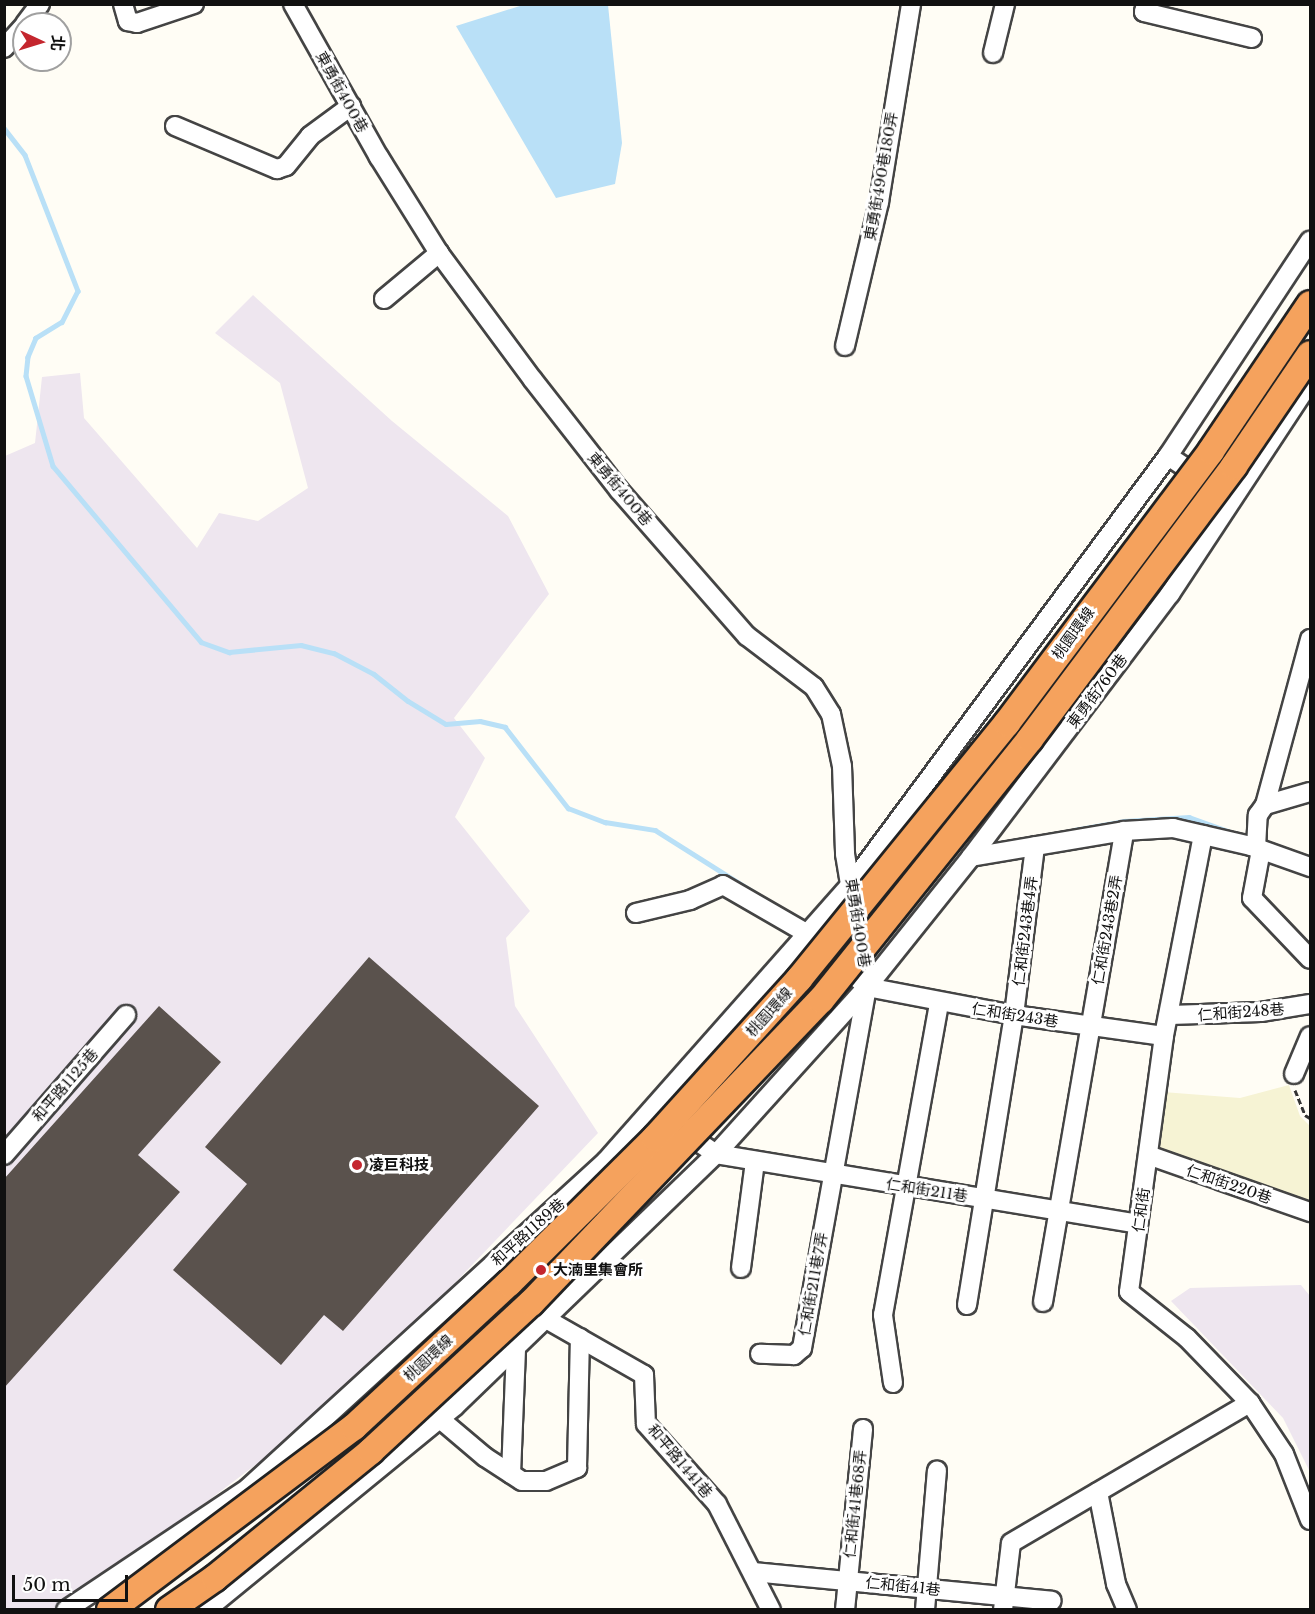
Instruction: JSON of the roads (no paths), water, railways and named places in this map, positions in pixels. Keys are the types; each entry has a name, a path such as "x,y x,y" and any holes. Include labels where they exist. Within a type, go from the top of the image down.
{"highway":[{"name":"桃園環線","path":"110,1610 354,1427 509,1283 655,1137 799,979 1007,723 1211,451 1311,304"},
{"name":"桃園環線","path":"169,1610 215,1578 370,1451 531,1303 821,1000 1030,739 1234,466 1311,354"}],"street":[{"path":"123,4 128,21 132,22 194,4"},
{"name":"東勇街400巷","path":"293,4 439,252 619,490 747,636 814,687 831,714 842,766 845,854 852,883 867,987"},
{"name":"東勇街490巷180弄","path":"845,346 879,202 911,4"},
{"path":"993,53 1005,4"},
{"path":"1146,4 1144,12 1252,38"},
{"path":"175,126 277,169 286,166 310,136 351,106"},
{"name":"和平路1189巷","path":"66,1610 248,1488 606,1161 852,883 1168,456 1311,241"},
{"path":"384,298 439,252"},
{"name":"東勇街760巷","path":"867,987 971,857 1170,594 1311,382"},
{"path":"1168,456 1234,500"},
{"path":"1311,639 1265,805 1258,815 1258,849 1252,898 1311,959"},
{"path":"1265,805 1311,792"},
{"path":"971,857 1124,831 1173,828 1258,849 1311,867"},
{"name":"仁和街243巷2弄","path":"1043,1302 1124,831"},
{"name":"仁和街","path":"1203,835 1170,1015 1164,1036 1129,1292 1187,1338 1250,1403 1284,1454 1311,1520"},
{"name":"仁和街243巷4弄","path":"967,1305 1014,1015 1035,846"},
{"path":"206,1610 440,1419 716,1154 867,987 808,934 723,885 690,900 636,913"},
{"name":"仁和街243巷","path":"867,987 939,1003 1090,1028 1164,1036"},
{"name":"仁和街211巷7弄","path":"760,1354 794,1355 802,1348 867,987"},
{"path":"893,1383 884,1315 939,1003"},
{"name":"仁和街248巷","path":"1170,1015 1261,1012 1311,1004"},
{"name":"和平路1125巷","path":"4,1155 126,1015"},
{"path":"1294,1074 1311,1036"},
{"path":"651,1109 716,1154"},
{"name":"仁和街211巷","path":"716,1154 1138,1224"},
{"name":"仁和街220巷","path":"1149,1155 1311,1212"},
{"path":"741,1268 755,1161"},
{"name":"和平路1441巷","path":"546,1319 644,1375 646,1424 717,1504 771,1610"},
{"path":"440,1419 522,1481 546,1481 577,1468 580,1338"},
{"path":"511,1474 516,1347"},
{"path":"1004,1603 1011,1543 1250,1403"},
{"name":"仁和街41巷68弄","path":"845,1610 863,1429"},
{"path":"925,1610 937,1471"},
{"path":"1098,1492 1116,1584 1126,1610"},
{"name":"仁和街41巷","path":"753,1572 848,1579 927,1589 1004,1603 1052,1601"}],"water":[{"path":"523,5 608,5 622,143 615,184 556,198 456,26"}],"waterway":[{"path":"4,128 25,155 78,291 62,322 36,338 28,357 26,376 53,466 201,642 229,652 301,645 334,653 374,674 408,701 446,724 480,721 505,727 568,808 605,822 655,830 755,893"},
{"path":"1074,830 1124,821 1189,817 1236,834"}],"place":[{"name":"凌巨科技","path":"357,1165"},
{"name":"大湳里集會所","path":"541,1270"}]}
